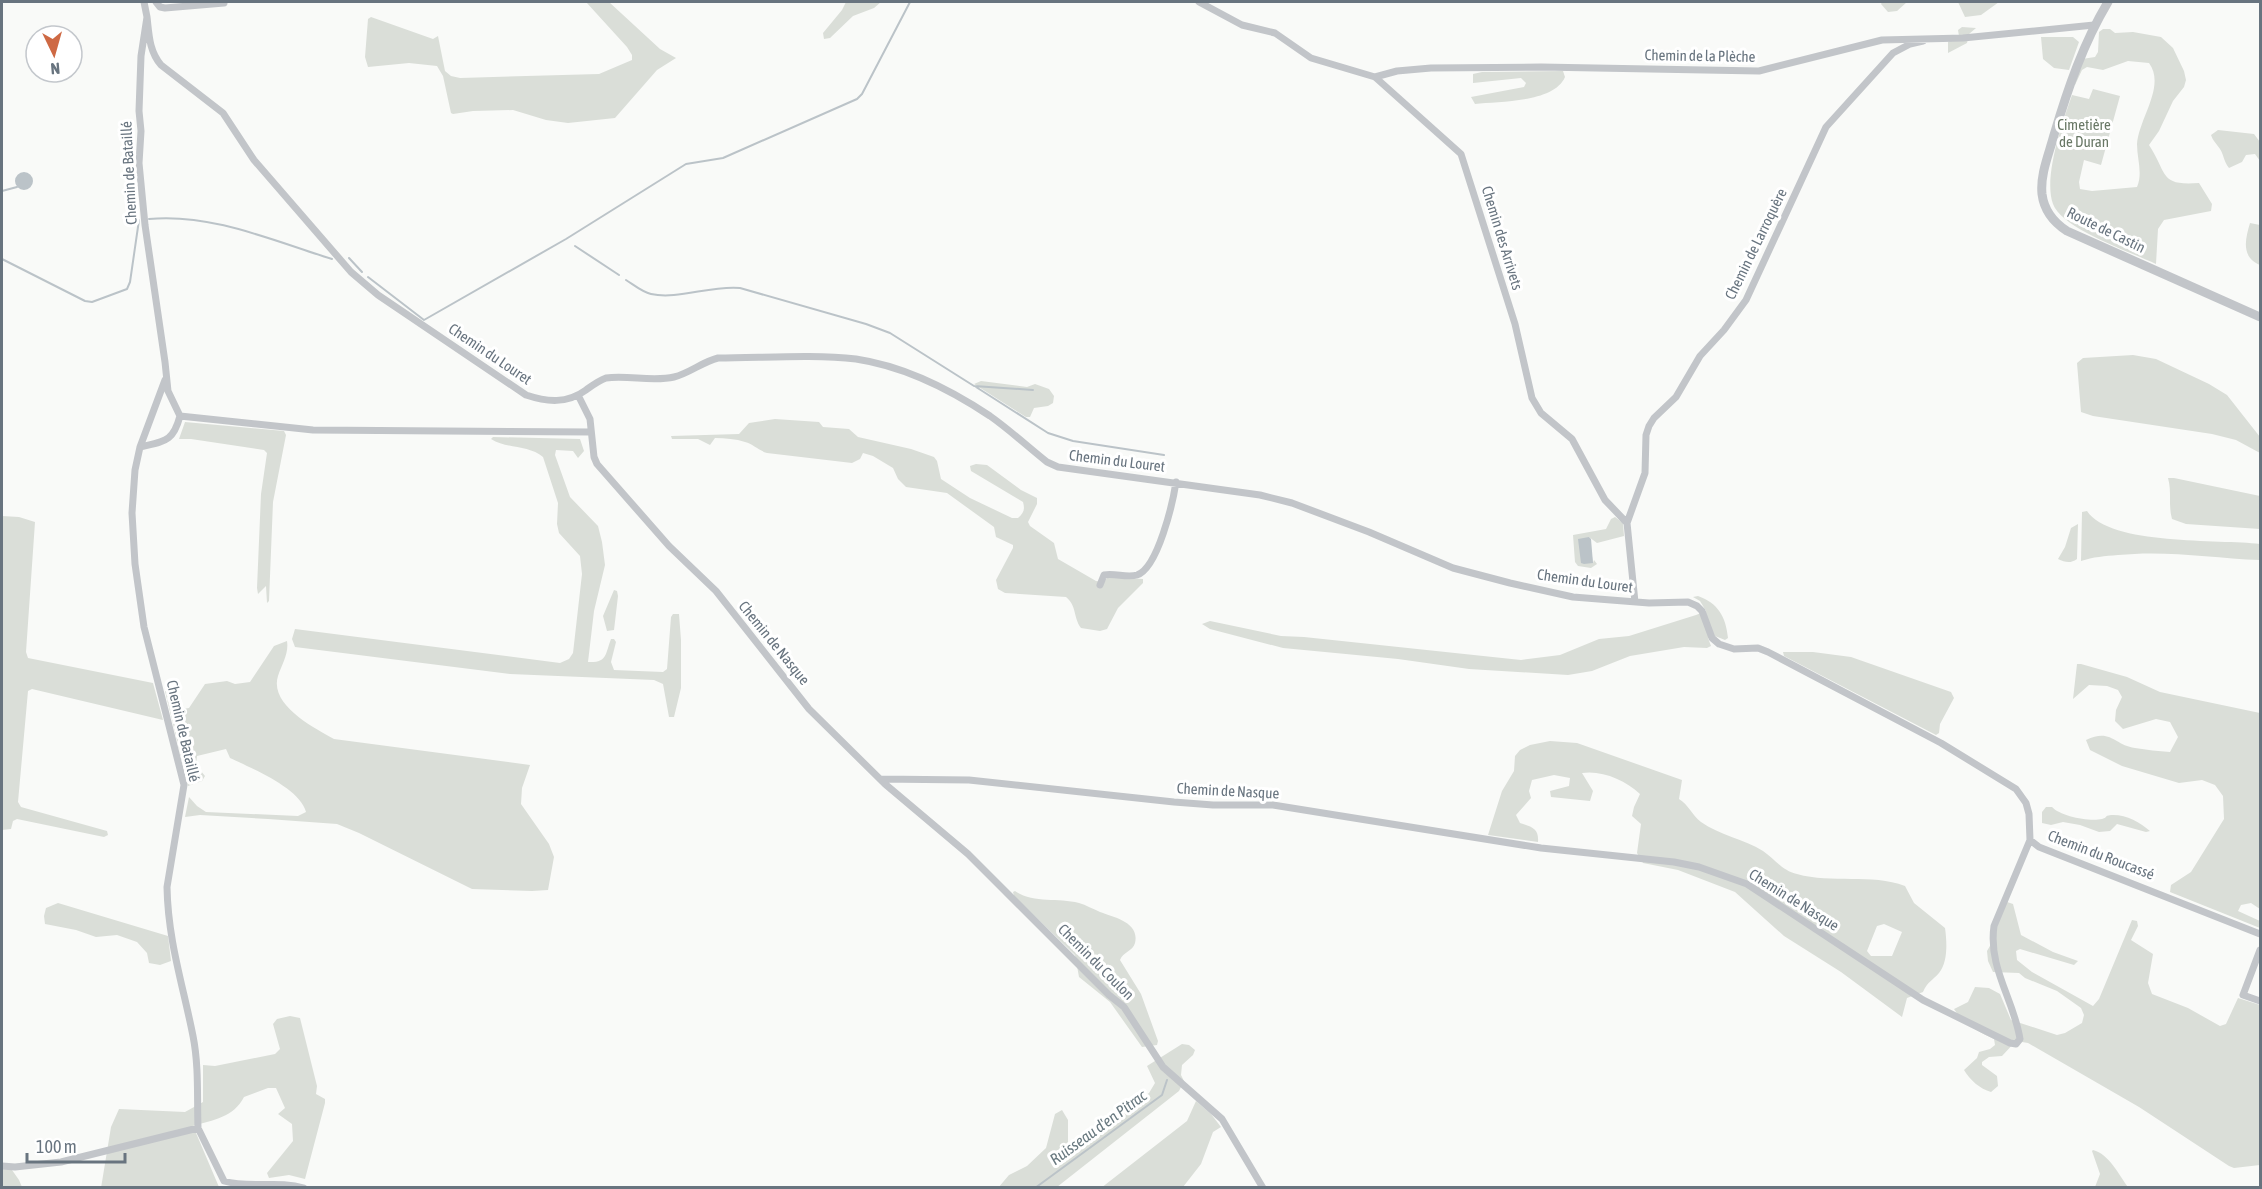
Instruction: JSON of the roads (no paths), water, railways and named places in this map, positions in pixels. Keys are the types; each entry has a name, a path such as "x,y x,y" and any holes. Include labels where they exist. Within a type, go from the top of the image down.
{"street":[{"name":"Chemin de Bataillé","path":"144,2 147,17 141,56 139,163 145,225 165,362 165,378 170,398 180,416"},
{"path":"156,2 160,7 165,8 224,3"},
{"name":"Chemin des Arrivets","path":"1199,2 1242,25 1275,33 1311,58 1374,77 1461,154 1515,324 1532,398 1541,413 1572,439 1605,500 1627,523"},
{"name":"Route de Castin","path":"2108,2 2094,26 2068,89 2045,167 2042,194 2048,212 2053,220 2067,231 2260,317"},
{"name":"Chemin du Louret","path":"147,17 155,58 223,113 254,160 356,276 378,295 526,395 550,401 562,400 578,395 606,378 671,378 718,358 854,359 872,362 920,378 945,391 990,417 1047,462 1069,470 1176,482 1260,495 1292,503 1395,542 1453,568 1574,597 1635,602 1688,602 1702,611 1712,638 1719,644 1734,649 1758,648 1768,652 1950,749 2016,789 2026,803 2029,814 2030,840"},
{"name":"Chemin de la Plèche","path":"1374,77 1397,71 1431,68 1541,67 1760,71 1864,43 1899,39 1963,38 2094,26"},
{"name":"Chemin de Larroquère","path":"1627,523 1645,473 1646,435 1649,426 1676,397 1700,356 1724,330 1746,300 1826,128 1833,117 1893,53 1910,44 1934,38"},
{"name":"Chemin de Bataillé","path":"165,378 140,447 135,470 132,513 135,564 144,627 184,785 167,887 167,904 176,965 195,1049 198,1128"},
{"name":"Chemin de Nasque","path":"578,395 586,408 594,457 610,481 669,546 716,591 809,709 880,779 969,780 1174,802 1213,805 1273,805 1541,848 1674,862 1699,867 1747,884 1937,1007 2010,1043 2019,1042"},
{"path":"140,447 170,438 176,430 180,416 313,430 591,432"},
{"path":"1100,585 1104,576 1136,576 1146,569 1167,525 1176,482"},
{"path":"1627,523 1635,602"},
{"name":"Chemin du Coulon","path":"880,779 968,854 1109,995 1124,1007 1162,1067 1222,1119 1263,1188"},
{"name":"Chemin du Roucassé","path":"2019,1042 2020,1035 1995,965 1992,941 1994,926 2030,840 2039,847 2260,934"},
{"path":"2260,950 2243,995 2260,1001"},
{"path":"2,1166 15,1167 61,1162 198,1128 224,1181 244,1186 281,1184 304,1188"}],"waterway":[{"path":"368,277 424,320 566,239 686,164 723,158 857,99 862,94 910,2"},
{"path":"2,191 17,187"},
{"path":"149,219 172,218 219,224 332,259"},
{"path":"2,259 85,301 92,302 127,289 139,220"},
{"path":"575,246 619,275"},
{"path":"349,258 362,272"},
{"path":"626,280 644,292 661,295 740,288 890,333 974,386 1033,390"},
{"path":"976,387 1048,433 1073,441 1164,455"},
{"name":"Ruisseau d'en Pitrac","path":"1035,1188 1162,1095 1167,1080"}],"park label":[{"name":"Cimetière de Duran","path":"2084,134"}]}
